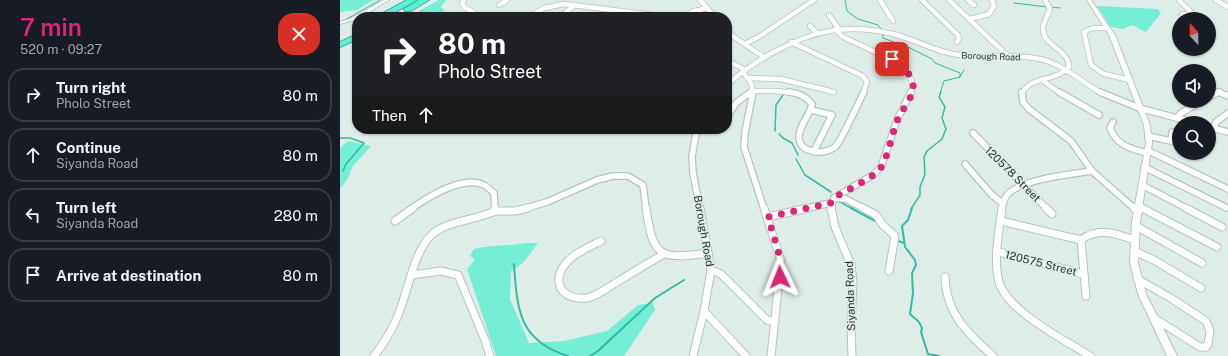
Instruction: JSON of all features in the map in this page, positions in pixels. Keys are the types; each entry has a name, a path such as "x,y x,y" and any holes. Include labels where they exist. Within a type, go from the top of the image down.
{"highway":[{"path":"390,12 413,0"},
{"path":"402,12 425,0"},
{"path":"340,38 352,32"},
{"path":"340,45 352,39"}],"street":[{"path":"366,12 387,0"},
{"path":"464,0 462,3 464,7 473,12"},
{"path":"499,5 507,0"},
{"path":"700,0 712,12"},
{"path":"745,44 760,36 814,0"},
{"path":"880,0 893,21"},
{"path":"922,0 958,35 958,42"},
{"path":"949,0 1008,56"},
{"path":"968,0 974,5"},
{"path":"970,19 989,14 994,6 992,0"},
{"path":"1045,0 1050,5 1050,9 1043,26 1043,34 1067,58 1069,64 1067,71 1030,84 1024,89 1022,95 1023,102 1032,112 1071,141 1092,171 1138,209 1217,247"},
{"path":"1089,0 1108,28 1147,125 1147,152 1134,240 1134,263 1137,279 1172,356"},
{"path":"1179,0 1192,12"},
{"path":"1216,0 1228,7"},
{"path":"537,12 549,6 559,4 630,12"},
{"path":"566,12 575,5"},
{"path":"692,12 708,8"},
{"path":"829,15 843,38 899,63 910,77 913,86 909,98 897,120 881,167 866,180 833,200"},
{"path":"342,23 352,20"},
{"path":"810,26 816,32"},
{"path":"1108,28 1093,28 1084,32 1091,65 1094,69 1103,73 1130,80"},
{"name":"Borough Road","path":"732,81 744,71 791,42 816,32 837,29 878,31 891,33 954,54 973,57 1029,57 1043,60 1067,71 1106,95 1141,108 1172,117"},
{"path":"732,34 765,58"},
{"path":"732,109 736,103 752,91 792,92 802,94 812,102 811,110 801,130 799,138 802,145 814,151 828,150 837,144 848,119 866,86 867,80 859,73 791,42"},
{"path":"732,64 744,71 749,78 752,91 743,142 768,217 781,266 771,356"},
{"path":"749,78 774,78 808,84 834,92"},
{"path":"1042,80 1064,96 1099,115"},
{"path":"1216,94 1219,92 1228,96"},
{"path":"1179,116 1190,108"},
{"path":"811,110 832,115 814,151"},
{"path":"1216,122 1228,113"},
{"path":"1113,122 1110,128 1116,139 1126,146 1147,152 1228,189"},
{"path":"1216,128 1228,132"},
{"name":"120578 Street","path":"973,133 1052,214"},
{"name":"Borough Road","path":"693,356 704,311 711,270 693,173 692,156 696,134"},
{"path":"1148,136 1172,141"},
{"path":"965,164 992,195 1002,203"},
{"path":"1144,167 1227,208"},
{"path":"1090,356 1029,317 1010,300 1000,283 997,273 1002,203 1008,192 1024,185 1092,171"},
{"path":"374,356 388,338 398,318 421,246 436,231 454,222 485,215 494,211 503,212 536,205 559,197 602,177 620,175 635,179 643,186 652,241 656,248 664,254 671,256 708,253"},
{"path":"395,221 436,193 466,184 480,184 491,189 496,199 494,211"},
{"path":"1142,185 1222,227"},
{"path":"768,217 833,200 846,199 874,214 895,236 890,271"},
{"name":"Siyanda Road","path":"833,200 832,219 846,249 851,267 852,356"},
{"path":"1001,221 1081,240"},
{"path":"1136,226 1202,263"},
{"path":"1081,240 1089,234 1098,232 1115,234 1134,240"},
{"path":"1081,240 1086,296"},
{"path":"601,241 574,256 564,268 558,280 559,287 566,295 574,299 594,296 664,254"},
{"path":"1134,251 1154,260 1201,288"},
{"name":"120575 Street","path":"999,252 1083,274"},
{"path":"411,275 436,270 449,271 458,275 485,340 490,356"},
{"path":"711,270 721,274 767,320 775,322"},
{"path":"945,277 944,289 950,306 969,336 993,356"},
{"path":"1137,279 1176,301 1206,322 1210,331 1208,344 1206,347 1200,347 1154,318"},
{"path":"704,311 746,356"}],"green space":[{"path":"340,0 373,0 357,10 340,12"},
{"path":"439,0 446,0 441,7 445,11 419,11"},
{"path":"1097,6 1158,9 1161,13 1146,32 1132,25 1123,29 1111,27"},
{"path":"348,141 371,146 353,166 347,180 340,188 340,148"},
{"path":"525,243 538,243 523,263 511,271 510,299 529,343 564,341 607,331 638,305 653,303 655,310 624,356 496,356 467,269 475,260 470,256 474,249"}],"waterway":[{"path":"359,12 380,0"},
{"path":"845,0 847,11 858,19 878,25 882,30"},
{"path":"1014,3 1047,7"},
{"path":"1050,7 1060,8"},
{"path":"340,23 352,16"},
{"path":"883,34 883,38 910,48 932,59 935,63 960,73 960,77"},
{"path":"960,77 964,70"},
{"path":"940,93 944,81 960,77"},
{"path":"911,209 920,195 920,187 925,174 924,157 927,151 942,139 946,129 942,118 945,107 939,97 941,92"},
{"path":"775,131 776,105 783,95"},
{"path":"779,134 792,143 798,155"},
{"path":"340,138 350,138 364,143 346,164 343,171"},
{"path":"796,159 805,175 831,192"},
{"path":"840,202 853,209"},
{"path":"851,208 877,222"},
{"path":"912,208 908,220 902,226 905,247 915,260 916,265 912,273 913,293 910,314 919,322 922,328 921,332 928,354 939,356"},
{"path":"898,241 904,243"},
{"path":"514,264 519,309 524,322 539,342 552,350 568,356"},
{"path":"590,356 598,351 655,298 684,280"}],"route":[{"path":"780,277 781,261 768,217 831,203 834,198 873,175 883,164 900,112 909,98 913,88 912,81 903,67 892,59"}]}
